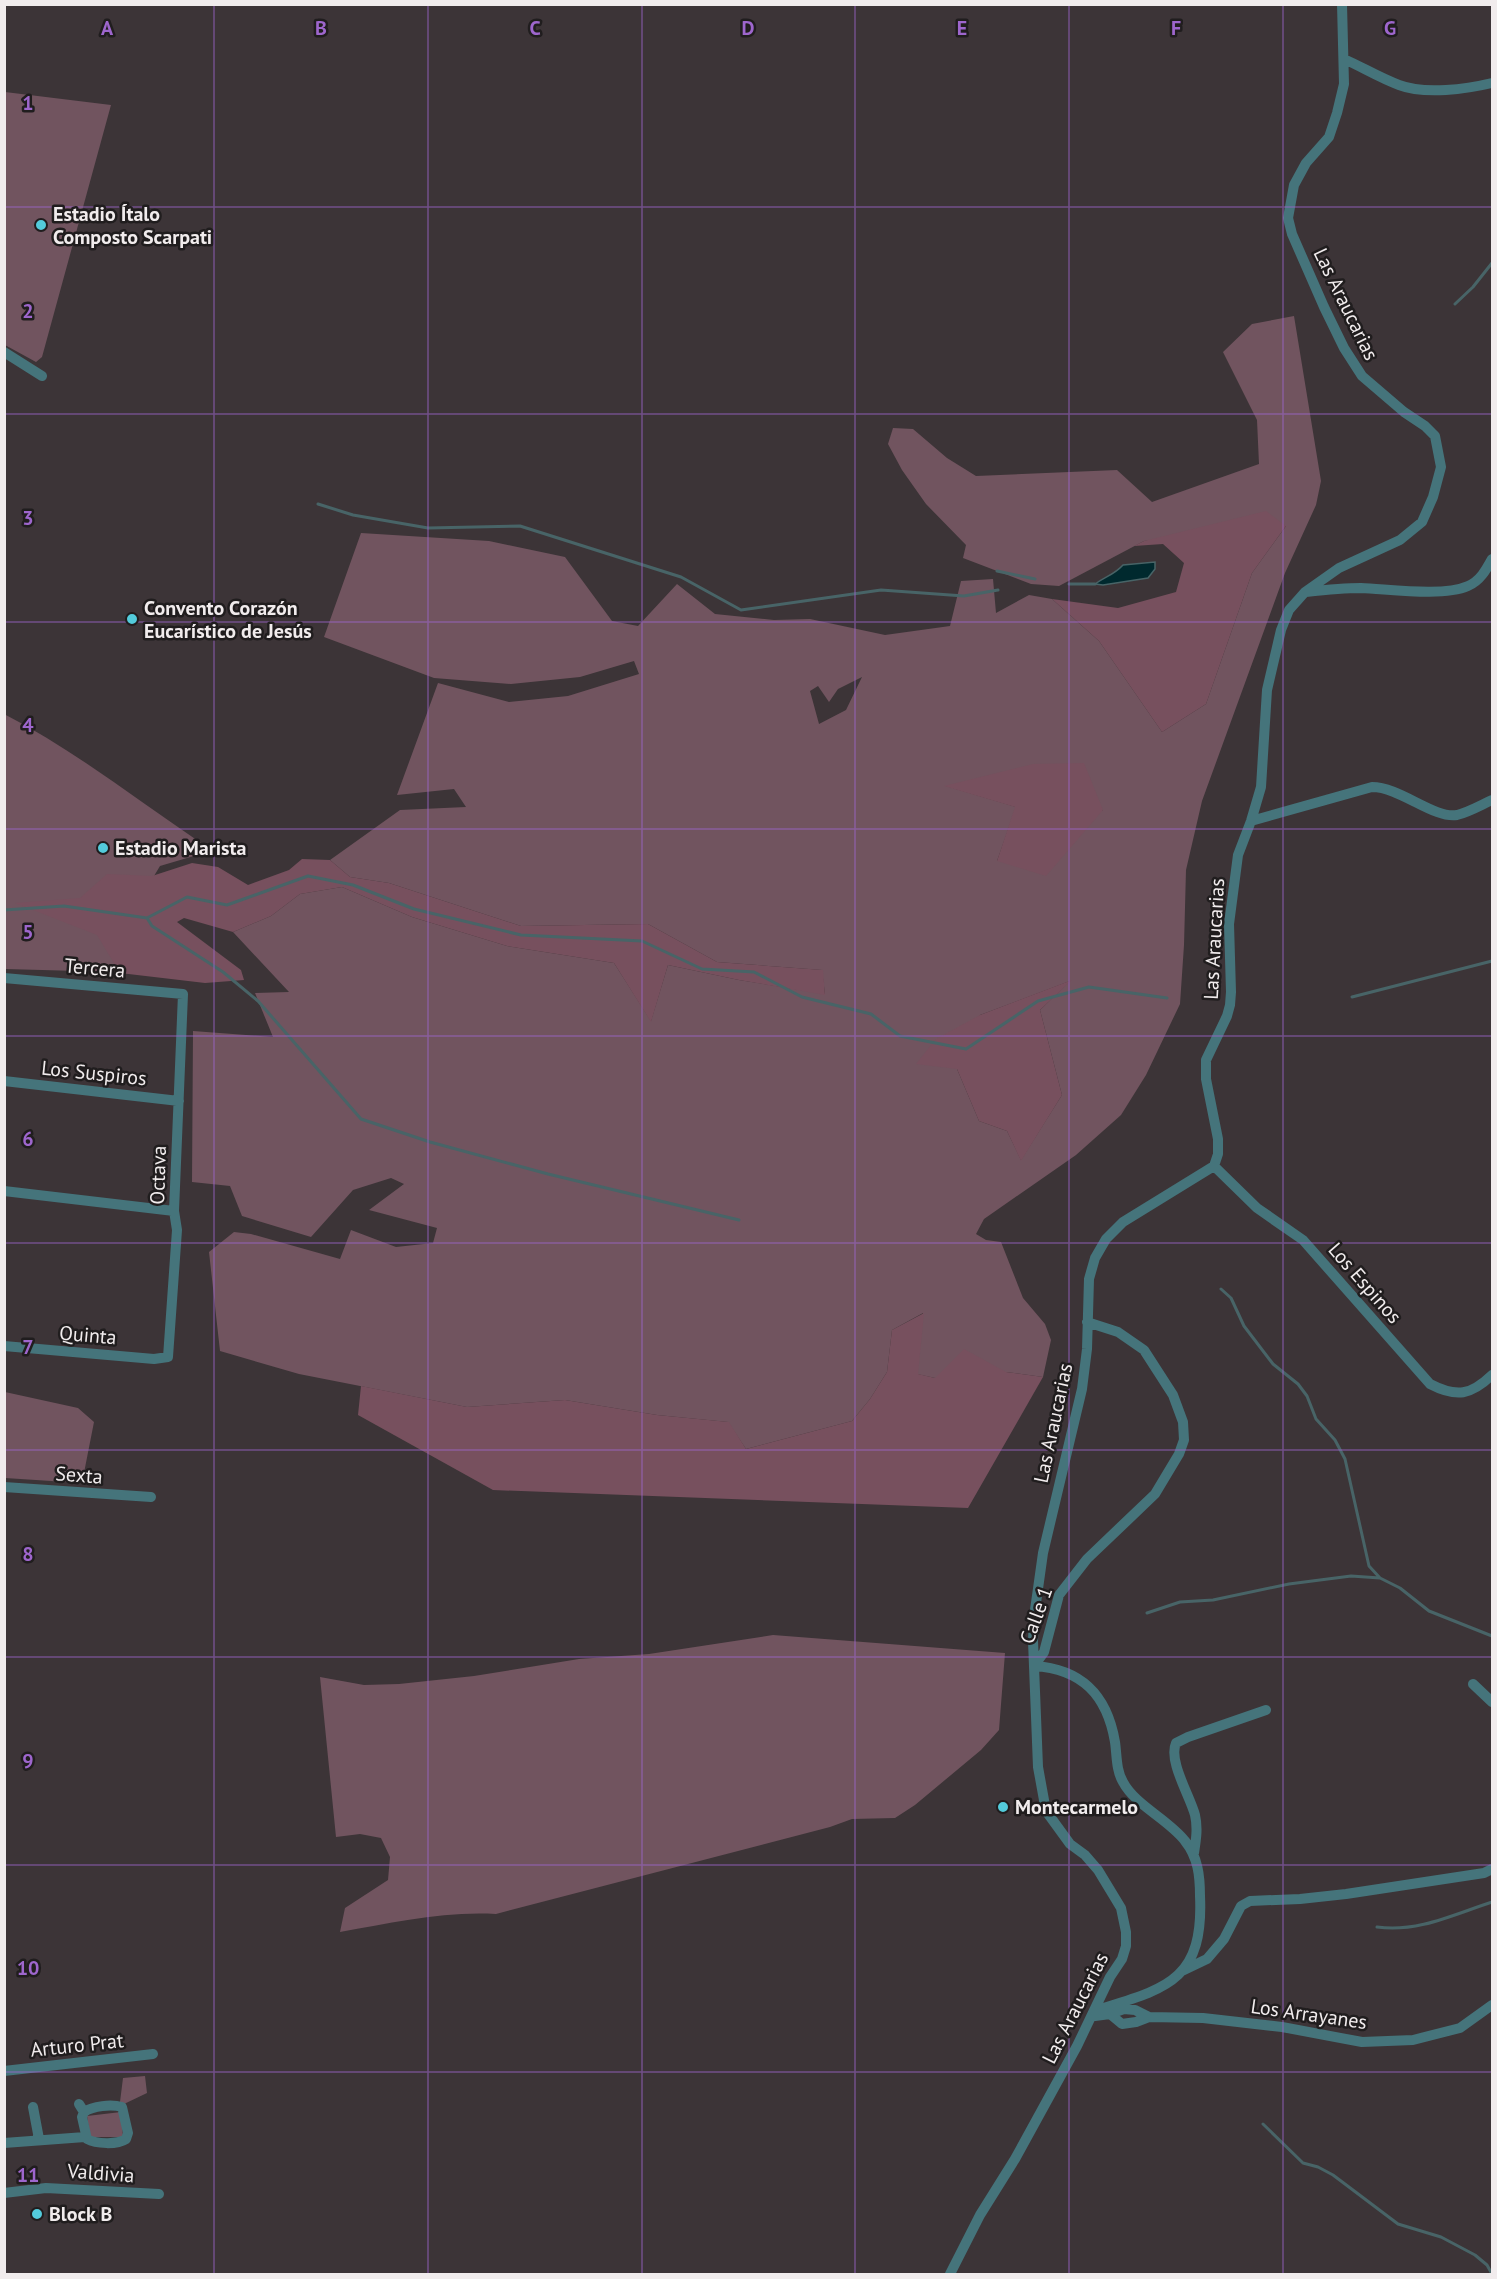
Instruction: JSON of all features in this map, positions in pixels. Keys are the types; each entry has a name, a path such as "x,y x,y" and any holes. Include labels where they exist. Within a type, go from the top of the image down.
{"street":[{"name":"Las Araucarias","path":"950,2274 980,2215 1016,2158 1110,1977 1122,1959 1126,1946 1126,1932 1121,1908 1098,1870 1085,1855 1070,1844 1046,1811 1038,1767 1034,1617 1043,1553 1082,1389 1089,1279 1095,1258 1106,1239 1123,1222 1214,1166 1218,1154 1218,1139 1206,1079 1206,1060 1230,1005 1229,924 1238,855 1262,787 1267,690 1288,610 1305,592 1339,568 1400,540 1422,522 1434,497 1440,467 1435,436 1362,376 1344,348 1292,234 1288,218 1294,185 1306,163 1329,137 1337,113 1344,84 1342,4"},
{"path":"1344,58 1401,86 1435,90 1475,87 1492,83"},
{"path":"4,352 42,376"},
{"path":"1305,592 1359,588 1453,590 1467,586 1480,578 1492,559"},
{"path":"1251,821 1372,787 1388,788 1443,813 1456,815 1492,800"},
{"name":"Tercera","path":"4,978 183,994"},
{"name":"Octava","path":"168,1357 177,1230 174,1211 183,994"},
{"name":"Los Suspiros","path":"4,1081 178,1101"},
{"name":"Los Espinos","path":"1214,1166 1257,1208 1303,1240 1430,1384 1445,1392 1458,1394 1482,1384 1492,1375"},
{"path":"4,1191 174,1211"},
{"name":"Calle 1","path":"1034,1666 1044,1652 1059,1595 1087,1559 1155,1494 1179,1454 1184,1440 1183,1422 1173,1395 1144,1350 1118,1332 1087,1322"},
{"name":"Quinta","path":"4,1346 154,1359 168,1357"},
{"name":"Sexta","path":"4,1487 151,1497"},
{"name":"Calle 1","path":"1034,1666 1055,1667 1075,1675 1101,1701 1109,1717 1117,1767 1123,1783 1135,1797 1184,1839 1194,1853"},
{"path":"1473,1684 1492,1702"},
{"path":"1093,2013 1167,1986 1184,1970 1194,1952 1200,1930 1199,1875 1194,1853 1197,1835 1196,1817 1174,1756 1176,1743 1266,1710"},
{"path":"1184,1970 1207,1959 1224,1939 1241,1906 1250,1901 1346,1894 1484,1873 1492,1869"},
{"name":"Los Arrayanes","path":"1093,2013 1110,2014 1124,2009 1135,2010 1149,2017 1203,2018 1282,2027 1362,2042 1413,2040 1460,2028 1492,2005"},
{"name":"Arturo Prat","path":"4,2071 153,2055"},
{"path":"4,2143 86,2137 93,2142 120,2142 126,2139 128,2133 122,2107 117,2105 82,2108 86,2137"},
{"path":"33,2107 39,2139"},
{"name":"Valdivia","path":"4,2193 58,2188 159,2194"}],"shaded area":[{"name":"Estadio Ítalo Composto Scarpati","path":"5,92 111,105 42,357 36,362 5,345"},
{"path":"1294,316 1321,481 1316,505 1285,573 1202,801 1186,870 1180,1004 1146,1075 1121,1115 1076,1155 984,1219 976,1234 986,1240 1001,1242 1023,1298 1045,1324 1051,1340 1043,1377 1006,1372 935,1378 917,1374 923,1313 892,1330 887,1372 870,1399 852,1421 746,1449 728,1422 657,1415 565,1400 467,1407 299,1374 220,1351 209,1252 234,1232 251,1234 340,1259 351,1230 396,1247 433,1243 437,1228 369,1210 404,1184 391,1178 353,1190 311,1237 242,1216 230,1186 192,1182 193,1031 273,1037 255,993 289,992 233,932 271,916 300,894 342,887 412,917 507,946 614,963 651,1021 668,965 739,980 825,994 822,970 717,962 648,924 521,926 389,883 350,877 330,860 400,810 466,807 454,789 397,795 438,683 509,702 568,696 639,674 634,661 580,677 511,684 434,678 324,637 361,533 489,541 565,557 612,621 638,626 677,584 715,614 774,620 810,619 885,635 950,626 961,581 993,579 996,613 1029,595 1052,599 1099,641 1162,732 1206,704 1252,573 1286,526 1144,541 1059,586 1031,584 963,558 966,545 926,504 902,470 888,444 893,428 913,429 947,458 976,476 1117,470 1152,502 1259,464 1257,420 1223,352 1252,324","holes":["862,677 846,710 819,724 810,691 818,686 829,702 838,689","946,786 1103,810 997,861 1016,807","1070,981 1040,1010 1062,1095 1021,1160 1007,1131 979,1121 957,1069 980,1015"]},
{"path":"1266,511 1286,526 1252,573 1206,704 1162,732 1099,641 1052,599 1118,608 1176,592 1184,563 1163,544 1134,546 1144,541"},
{"name":"Estadio Marista","path":"4,714 80,759 201,843 204,853 160,866 142,896 115,972 5,969"},
{"path":"1084,763 1103,810 1046,876 997,861 1015,807 944,786 1033,764"},
{"path":"302,859 330,860 350,877 389,883 521,926 648,924 717,962 823,970 825,995 668,965 651,1022 614,963 507,946 412,917 342,887 300,894 271,916 233,932 184,918 177,922 241,970 244,980 205,983 120,973 97,935 15,903 80,898 107,874 152,876 192,863 218,867 248,885 289,870"},
{"path":"1072,980 1040,1010 1062,1095 1021,1161 1007,1131 979,1121 957,1069 916,1064 936,1039 980,1015"},
{"path":"924,1313 918,1374 935,1378 964,1349 1006,1372 1043,1377 968,1508 493,1490 358,1415 361,1386 467,1407 565,1400 657,1415 729,1422 746,1449 852,1421 870,1399 887,1372 892,1330"},
{"path":"5,1392 78,1408 94,1422 82,1483 5,1478"},
{"path":"773,1635 1005,1653 999,1730 981,1750 915,1805 895,1818 852,1819 830,1827 496,1914 437,1916 340,1932 345,1908 388,1880 390,1857 381,1838 360,1834 336,1837 320,1677 364,1685 399,1684 474,1676 579,1659 649,1654"},
{"path":"145,2076 147,2093 124,2104 120,2102 123,2078"},
{"path":"121,2112 123,2137 90,2137 87,2116"}],"water":[{"path":"1155,562 1155,569 1148,578 1103,585 1095,584 1123,565"}],"waterway":[{"path":"1455,304 1473,287 1492,263"},
{"path":"318,504 353,515 428,528 520,526 681,577 741,610 881,590 964,596 998,590"},
{"path":"997,571 1035,579"},
{"path":"1069,584 1095,584"},
{"path":"4,910 64,906 147,918 187,897 227,905 308,876 353,885 414,909 521,935 642,941 702,969 754,972 802,997 871,1014 900,1036 966,1049 1038,1001 1089,987 1167,998"},
{"path":"147,918 152,926 223,972 258,1001 361,1119 430,1142 548,1174 739,1220"},
{"path":"1352,997 1492,961"},
{"path":"1221,1289 1231,1298 1244,1326 1273,1364 1298,1384 1307,1396 1316,1419 1335,1440 1345,1459 1369,1566 1380,1578"},
{"path":"1147,1613 1180,1602 1213,1600 1289,1584 1351,1576 1380,1578 1400,1588 1429,1611 1492,1636"},
{"path":"1377,1927 1421,1925 1492,1902"},
{"path":"1263,2124 1303,2163 1318,2167 1333,2175 1398,2224 1441,2237 1475,2255 1487,2265 1492,2274"}],"place":[{"name":"Estadio Ítalo Composto Scarpati","path":"41,225"},
{"name":"Convento Corazón Eucarístico de Jesús","path":"132,619"},
{"name":"Estadio Marista","path":"103,848"},
{"name":"Montecarmelo","path":"1003,1807"},
{"name":"Block B","path":"37,2214"}]}
